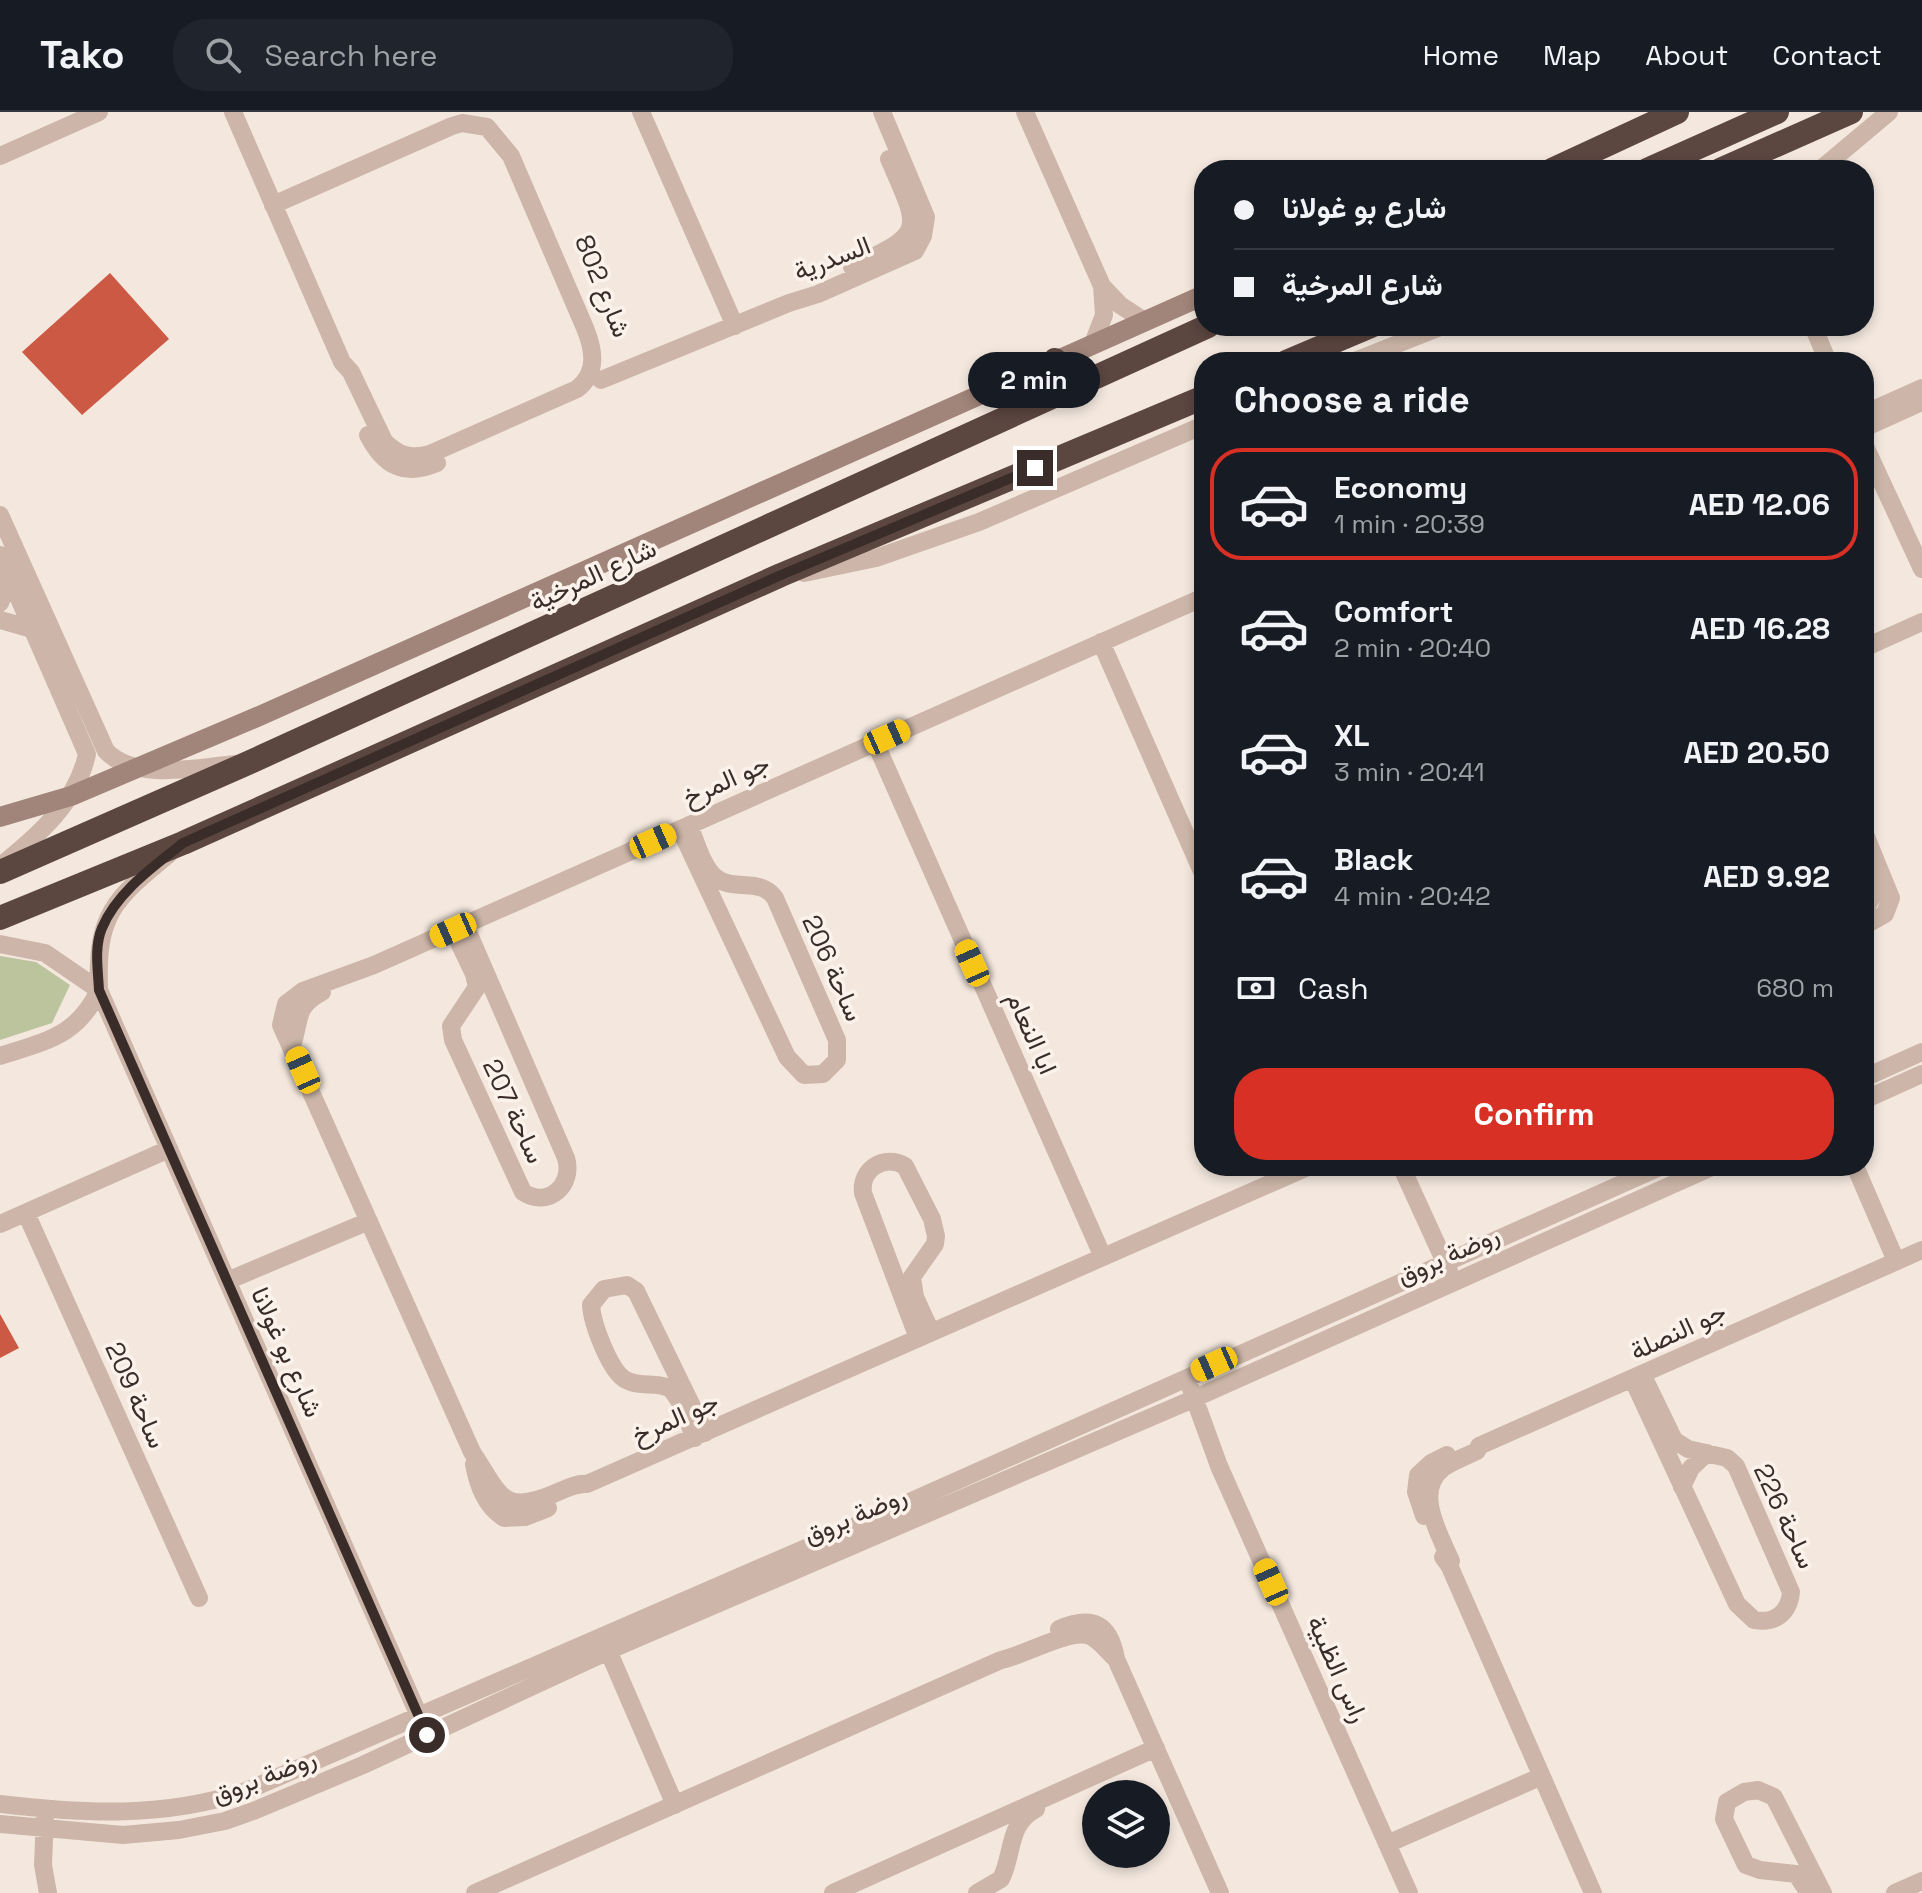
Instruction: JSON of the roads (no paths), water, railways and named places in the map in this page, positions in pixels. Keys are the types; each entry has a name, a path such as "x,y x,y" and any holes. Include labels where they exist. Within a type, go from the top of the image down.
{"highway":[{"path":"1574,160 1677,112"},
{"path":"1669,160 1777,112"},
{"path":"1743,160 1851,112"},
{"name":"شارع المرخية","path":"0,869 248,763 1194,332"},
{"path":"1310,352 1347,336"},
{"path":"1003,417 1055,360"},
{"path":"0,918 183,843 781,575 1194,401"}],"main road":[{"name":"شارع المرخية","path":"0,817 71,796 257,717 674,533 1094,341 1194,299"}],"street":[{"path":"0,156 99,112"},
{"name":"شارع 802","path":"233,112 342,362 346,387 374,448 385,462 408,470 433,465 583,398 601,380 603,354 594,324 518,151 510,135 493,119 478,113 450,117 271,199"},
{"path":"641,112 735,326"},
{"name":"السدرية","path":"789,303 805,288 897,246 910,229 907,201 869,112"},
{"name":"السدرية","path":"789,303 905,257 919,246 925,227 923,207 882,112"},
{"path":"1025,112 1102,286 1120,305 1143,320"},
{"path":"1832,160 1889,112"},
{"name":"شارع 802","path":"271,199 452,126 462,123 487,127 511,156 585,328 593,356 587,379 577,389 419,457 401,455 384,441 351,372 342,362"},
{"path":"1094,341 1104,315 1102,286"},
{"path":"601,380 789,303"},
{"path":"1377,352 1418,336"},
{"path":"1874,410 1922,388"},
{"path":"1874,424 1922,402"},
{"path":"781,575 876,558 979,522 1194,429"},
{"path":"1874,465 1921,564"},
{"path":"0,515 98,739 114,759 136,767 169,769 248,763"},
{"path":"0,555 87,754 71,796 33,840 0,869"},
{"path":"0,603 10,578"},
{"name":"جو المرخ","path":"1194,601 374,965 363,974 308,1001 297,1018 292,1045 472,1452 499,1493 515,1504 534,1503 579,1484 587,1484 1287,1176"},
{"path":"0,620 32,629"},
{"path":"1874,644 1922,622"},
{"path":"1101,642 1194,853"},
{"name":"ابا النعام","path":"875,742 1103,1257"},
{"name":"ساحة 206","path":"685,827 712,874 725,883 764,888 775,898 837,1040 837,1060 823,1074 804,1075 791,1065 722,919 685,827"},
{"name":"شارع بو غولانا","path":"183,843 120,898 102,928 97,958 99,990 427,1735"},
{"path":"1874,856 1891,898 1885,914 1874,920"},
{"path":"722,919 728,900 743,885"},
{"name":"ساحة 207","path":"459,928 503,1011 569,1168 564,1186 541,1198 531,1197 518,1182 453,1040 451,1026 475,992 476,981 459,928"},
{"path":"0,944 45,953 99,990 80,1022 64,1033 0,1056"},
{"path":"465,1006 485,1004 503,1011"},
{"path":"1874,1074 1922,1052"},
{"path":"1874,1096 1922,1074"},
{"path":"0,1224 169,1149"},
{"path":"890,1161 899,1163 910,1173 935,1227 935,1244 912,1277 925,1335 885,1253 865,1203 862,1184 867,1171 890,1161"},
{"path":"1406,1176 1454,1280"},
{"name":"روضة بروق","path":"0,1824 123,1835 179,1830 225,1821 363,1765 427,1735 605,1642 822,1541 1639,1176"},
{"name":"روضة بروق","path":"0,1804 126,1813 177,1809 218,1800 1189,1400 1691,1176"},
{"path":"1859,1176 1896,1261"},
{"name":"ساحة 209","path":"26,1213 199,1598"},
{"path":"227,1281 369,1221"},
{"name":"جو النصلة","path":"1593,1893 1449,1565 1451,1561 1431,1510 1431,1482 1443,1468 1477,1451 1479,1446 1922,1250"},
{"path":"885,1253 902,1261 921,1261"},
{"path":"615,1285 627,1285 636,1291 668,1353 700,1436 676,1395 665,1386 626,1380 612,1365 592,1315 591,1305 595,1297 615,1285"},
{"path":"648,1383 661,1369 668,1353"},
{"name":"ساحة 226","path":"1638,1378 1674,1440 1688,1449 1727,1458 1741,1474 1788,1581 1790,1601 1785,1613 1764,1622 1754,1620 1743,1612 1682,1487 1638,1378"},
{"name":"راس الظبية","path":"1179,1380 1207,1451 1219,1466 1409,1893"},
{"path":"1682,1487 1691,1468 1707,1453"},
{"path":"475,1893 1001,1660 1014,1648 1073,1622 1086,1621 1096,1623 1109,1636 1116,1659 1220,1893"},
{"path":"605,1642 675,1805"},
{"path":"833,1893 974,1828 1158,1752"},
{"path":"977,1893 1001,1879 1015,1829 1028,1814 1158,1752"},
{"path":"1387,1844 1540,1777"},
{"path":"1809,1893 1796,1874 1753,1869 1742,1859 1724,1819 1727,1802 1744,1792 1769,1793 1779,1804 1823,1893"},
{"path":"46,1809 43,1865 48,1893"},
{"path":"974,1828 995,1834 1010,1848"},
{"path":"1775,1871 1788,1855 1796,1836"},
{"path":"1895,1893 1922,1881"}]}
